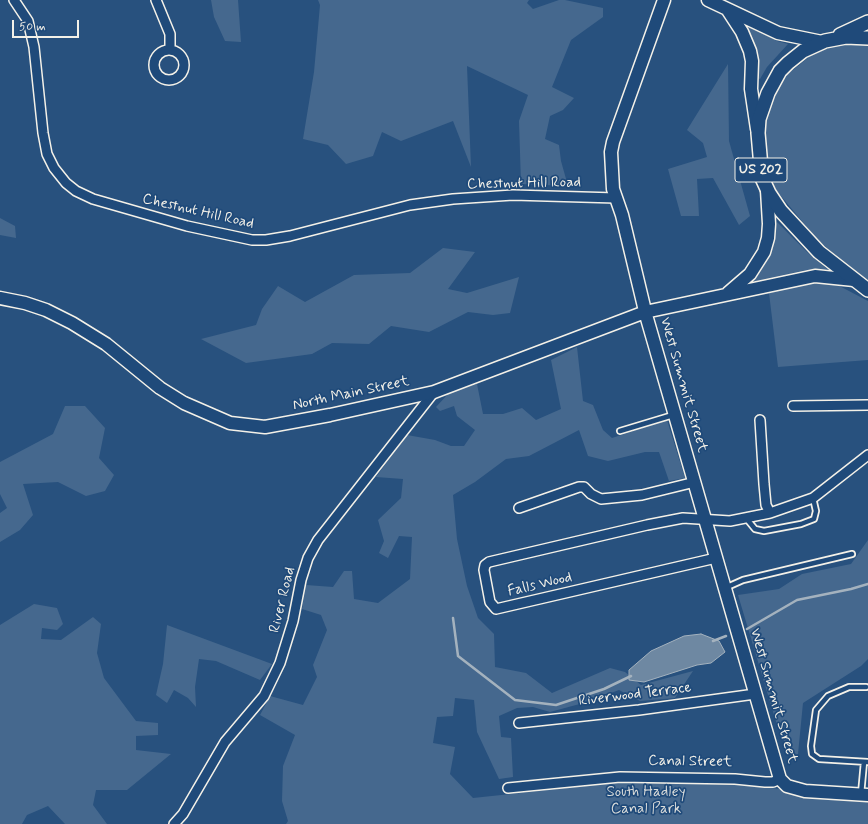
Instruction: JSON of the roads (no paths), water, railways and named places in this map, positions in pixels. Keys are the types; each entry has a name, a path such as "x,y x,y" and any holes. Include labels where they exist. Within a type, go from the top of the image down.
{"main road":[{"name":"US 202","path":"868,22 800,53 777,76 762,106 759,118 758,133 762,178 767,190 780,211 819,252 868,290"},
{"path":"827,41 850,37 868,38"}],"street":[{"name":"Chestnut Hill Road","path":"14,0 28,21 34,47 43,133 47,154 54,168 66,183 76,191 93,199 187,226 252,240 266,240 290,236 410,205 453,199 513,195 616,198"},
{"path":"156,0 162,10 170,34 170,50"},
{"name":"West Summit Street","path":"664,0 612,142 612,179 645,312 780,779"},
{"path":"708,0 778,33 827,41"},
{"path":"727,9 742,32 750,51 752,65 751,89 758,133"},
{"name":"North Main Street","path":"727,294 750,274 764,252 768,238 769,224 767,190"},
{"name":"North Main Street","path":"0,298 25,303 46,310 72,323 106,344 160,388 184,403 230,423 264,427 290,423 434,392 645,312 814,276 854,280"},
{"name":"River Road","path":"174,824 183,814 226,742 264,696 280,663 294,621 301,580 308,558 318,540 434,392"},
{"path":"793,406 868,405"},
{"path":"760,420 766,505 770,513"},
{"path":"706,520 730,521 746,518 770,513 813,498 868,456"},
{"path":"519,508 579,487 584,488 601,499 642,495 695,482"},
{"name":"Falls Wood","path":"706,520 683,518 646,525 489,562 484,570 490,602 496,609 508,607 716,558"},
{"name":"Riverwood Terrace","path":"519,723 639,710 755,694"},
{"name":"Canal Street","path":"508,788 620,777 735,778 765,782 773,782 780,779"},
{"path":"780,779 787,786 805,791 865,795"}],"lane":[{"path":"620,431 675,415"},
{"path":"746,518 755,529 764,531 801,524 814,519 816,511 813,498"},
{"path":"726,588 743,580 852,554"},
{"path":"865,795 866,762 819,758 812,754 811,746 816,710 828,696 849,687 866,687"}],"waterway":[{"path":"747,629 797,600 868,584"},
{"path":"453,618 458,656 515,700 556,705 604,689 631,676"},
{"path":"713,641 726,636"}],"park label":[{"name":"South Hadley Canal Park","path":"646,802"}]}
